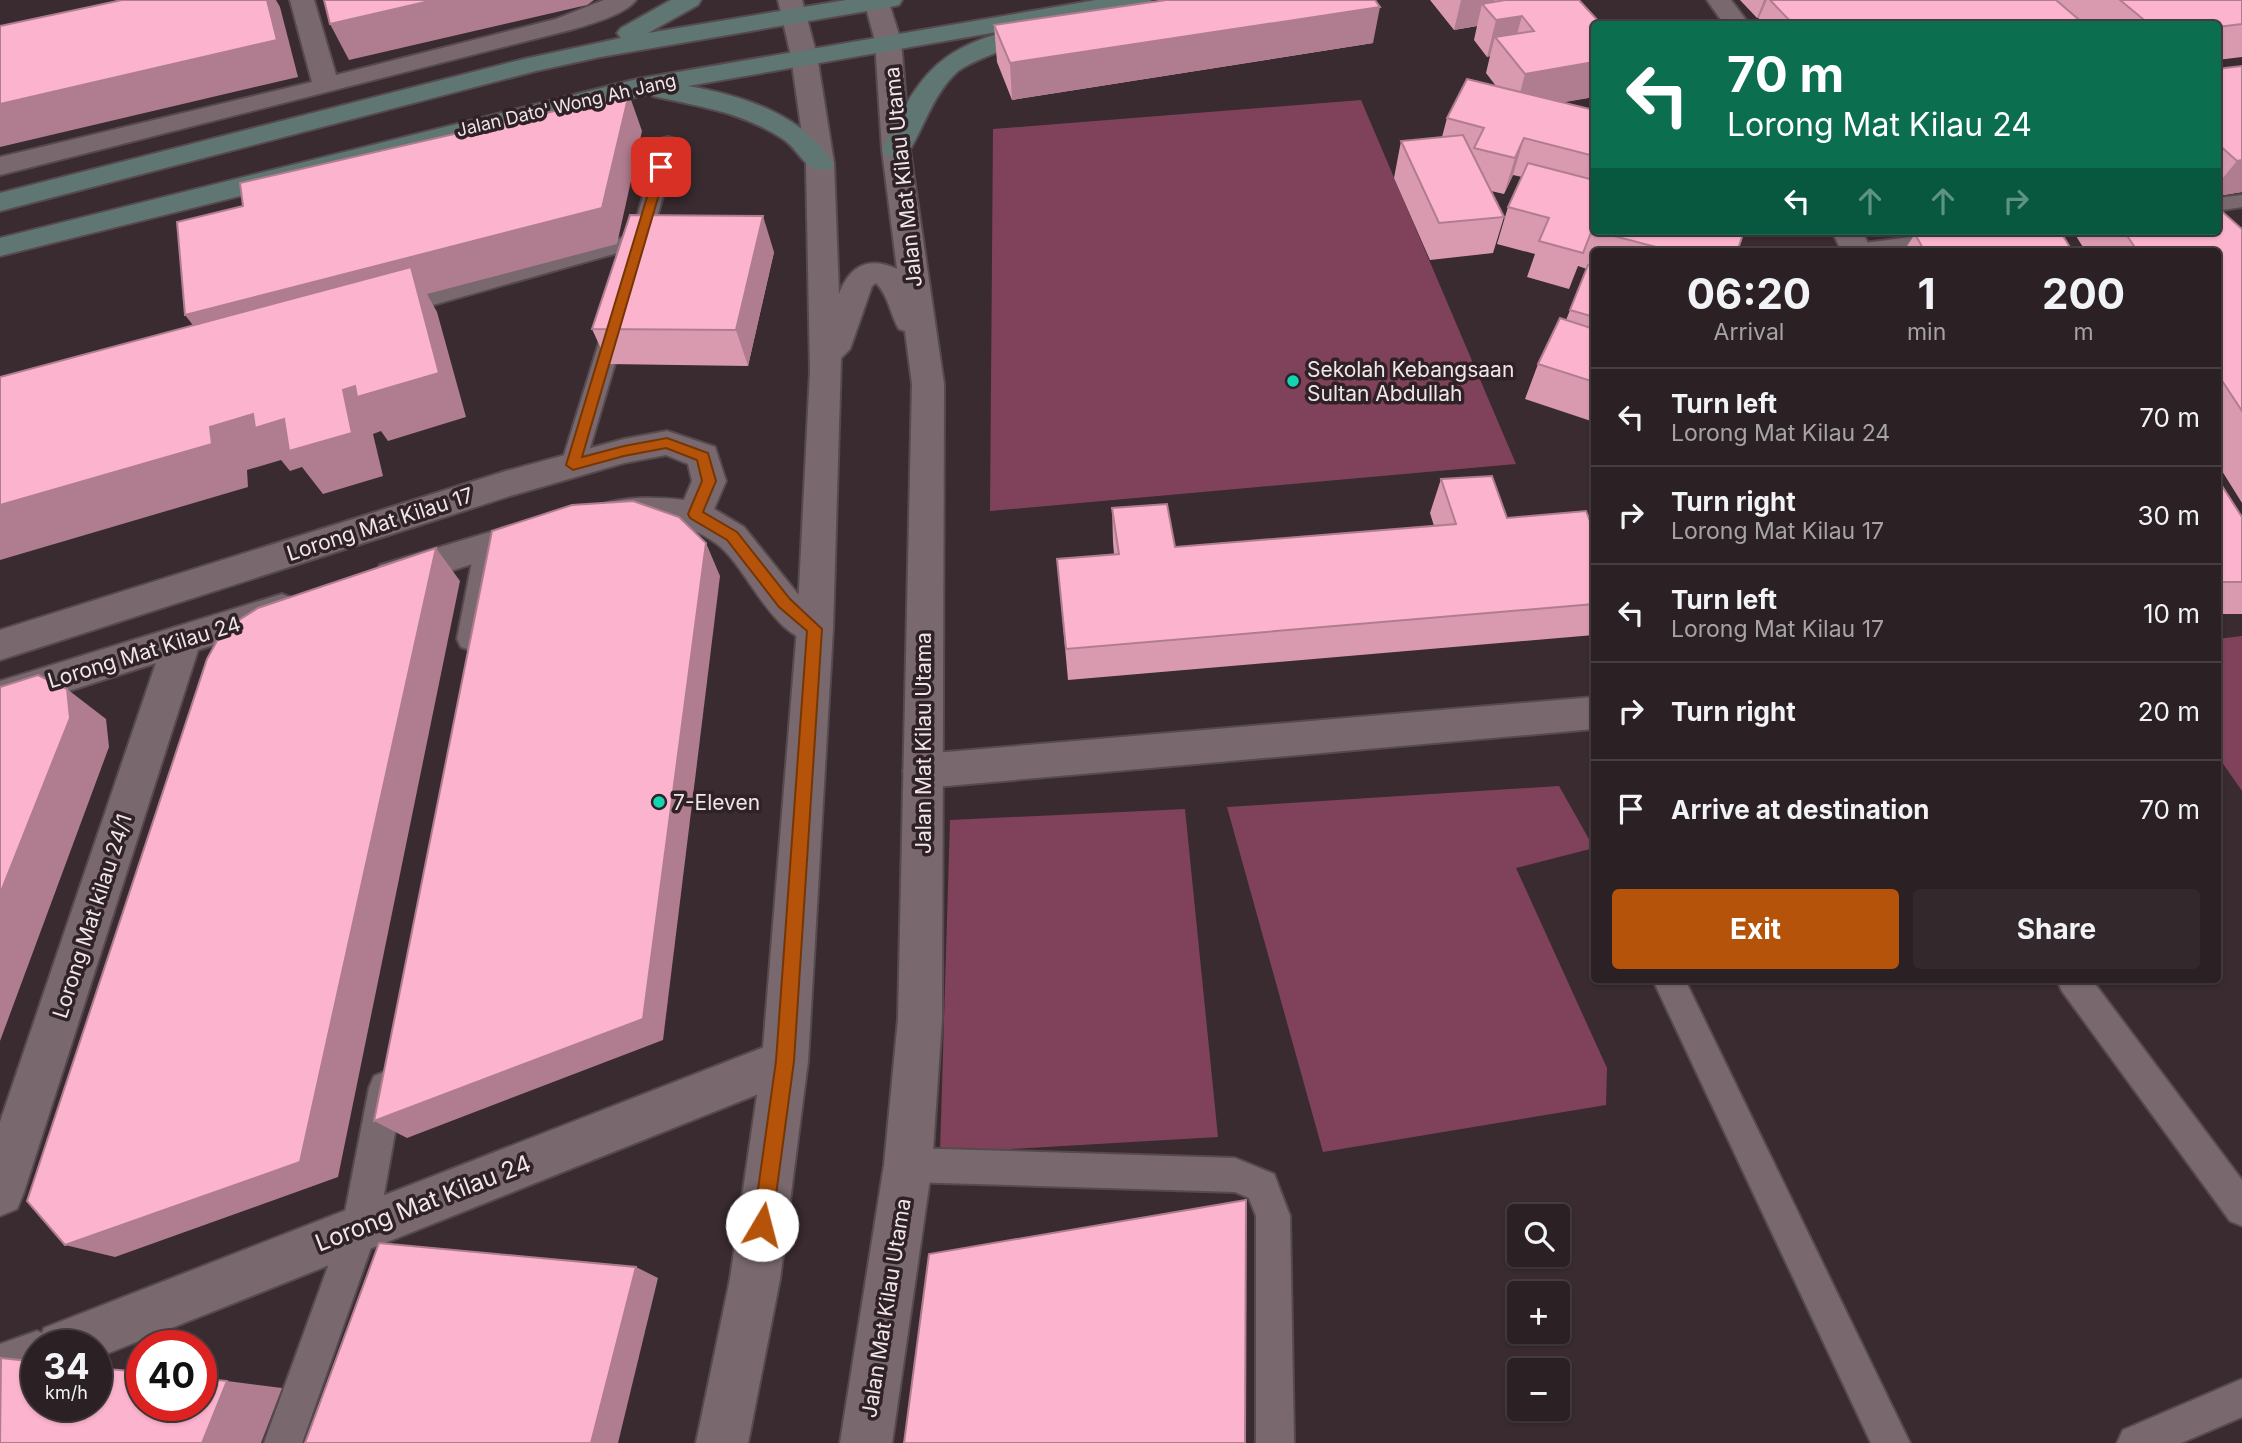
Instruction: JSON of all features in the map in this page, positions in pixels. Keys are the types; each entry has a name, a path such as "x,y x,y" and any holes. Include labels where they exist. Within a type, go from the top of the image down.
{"main road":[{"path":"600,49 690,0"},
{"name":"Jalan Dato' Wong Ah Jang","path":"0,247 637,86 1139,0"},
{"path":"896,150 933,79 966,54 992,43 1149,0"},
{"path":"0,202 600,49 793,8 881,1"},
{"path":"637,86 681,92 763,117 797,136 820,163"}],"street":[{"path":"302,0 326,86"},
{"path":"0,166 565,24 624,0"},
{"path":"1719,0 1733,21"},
{"name":"Jalan Mat Kilau Utama","path":"866,1443 908,1165 920,1019 928,384 896,150 888,41 881,1"},
{"path":"722,1443 755,1279 785,1061 815,629 826,371 820,163 804,56 793,8"},
{"path":"826,371 859,280 868,273 883,273 891,278 925,364"},
{"name":"Lorong Mat Kilau 17","path":"0,645 624,451 667,443 703,456 709,481 695,514"},
{"path":"356,586 589,516 652,510 695,514 732,536 784,603 815,629"},
{"name":"Lorong Mat Kilau 24","path":"0,697 316,598"},
{"name":"Lorong Mat kilau 24/1","path":"0,1192 183,639"},
{"path":"923,771 1591,713"},
{"name":"Lorong Mat Kilau 24","path":"102,1330 785,1061"},
{"path":"0,1370 21,1362"}],"lane":[{"path":"633,265 668,143"},
{"path":"2221,204 2242,201"},
{"path":"1854,245 1964,235"},
{"path":"374,314 641,239"},
{"path":"573,465 621,305"},
{"path":"465,668 488,546"},
{"path":"1671,983 1891,1443"},
{"path":"2075,983 2242,1209"},
{"path":"283,1443 360,1228 391,1064"},
{"path":"908,1165 1235,1175 1262,1186 1273,1216 1275,1443"},
{"path":"2136,1443 2242,1398"}],"shaded area":[{"path":"1361,100 1516,464 990,511 993,129"},
{"path":"2242,636 2242,791 2221,761 2221,639"},
{"path":"1559,786 1591,843 1591,849 1516,868 1607,1068 1606,1105 1323,1152 1227,807"},
{"path":"1185,809 1218,1137 940,1153 950,820"}],"building":[{"path":"122,0 267,0 277,40 0,104 0,26"},
{"path":"324,0 434,0 330,24"},
{"path":"1166,0 1375,0 1380,7 1010,63 994,25"},
{"path":"1505,0 1579,0 1598,21 1591,21 1591,63 1525,74 1495,37 1534,31 1522,16 1496,20 1482,4"},
{"path":"1770,0 2056,0 2080,21 1790,21"},
{"path":"2120,0 2242,0 2242,24 2221,27 2221,21 2145,21"},
{"path":"2242,66 2242,160 2237,161 2221,147 2221,69"},
{"path":"1467,79 1591,109 1591,155 1524,138 1515,158 1474,148 1484,128 1447,118"},
{"path":"629,94 602,208 185,315 177,222 243,206 240,183"},
{"path":"1463,135 1504,217 1439,223 1401,141"},
{"path":"1528,163 1591,179 1591,233 1583,253 1539,241 1549,218 1508,207"},
{"path":"2221,211 2242,229 2242,411 2221,379 2221,248 2135,248 2127,235 2221,235"},
{"path":"630,215 763,216 736,330 592,329"},
{"path":"1610,235 1743,235 1738,248 1660,248"},
{"path":"1916,235 2062,235 2071,248 1923,248"},
{"path":"1588,265 1591,266 1591,316 1570,310"},
{"path":"411,267 439,373 357,397 355,386 343,390 352,433 289,451 284,419 255,428 253,414 210,427 212,444 0,505 0,377"},
{"path":"1560,318 1591,328 1591,381 1538,364"},
{"path":"1492,476 1507,518 1586,511 1591,524 1591,604 1066,649 1057,559 1119,554 1112,508 1167,504 1175,547 1456,524 1441,479"},
{"path":"2221,484 2242,517 2242,582 2221,582"},
{"path":"633,501 679,517 706,543 643,1019 374,1121 492,531 572,505"},
{"path":"436,548 300,1162 65,1245 27,1201 207,659 223,630 258,608"},
{"path":"38,675 67,689 70,718 0,894 0,687"},
{"path":"1246,1200 1245,1443 904,1443 929,1254"},
{"path":"379,1243 636,1267 591,1443 305,1443"},
{"path":"1,1358 21,1360 21,1421 112,1421 112,1369 126,1371 126,1421 211,1421 202,1443 0,1443"},
{"path":"217,1380 227,1381 217,1406"}],"place":[{"name":"Sekolah Kebangsaan Sultan Abdullah","path":"1293,381"},
{"name":"7-Eleven","path":"659,802"}],"route":[{"path":"661,167 573,465 667,443 703,456 709,481 695,514 732,536 784,603 815,629 785,1061 762,1225"}]}
